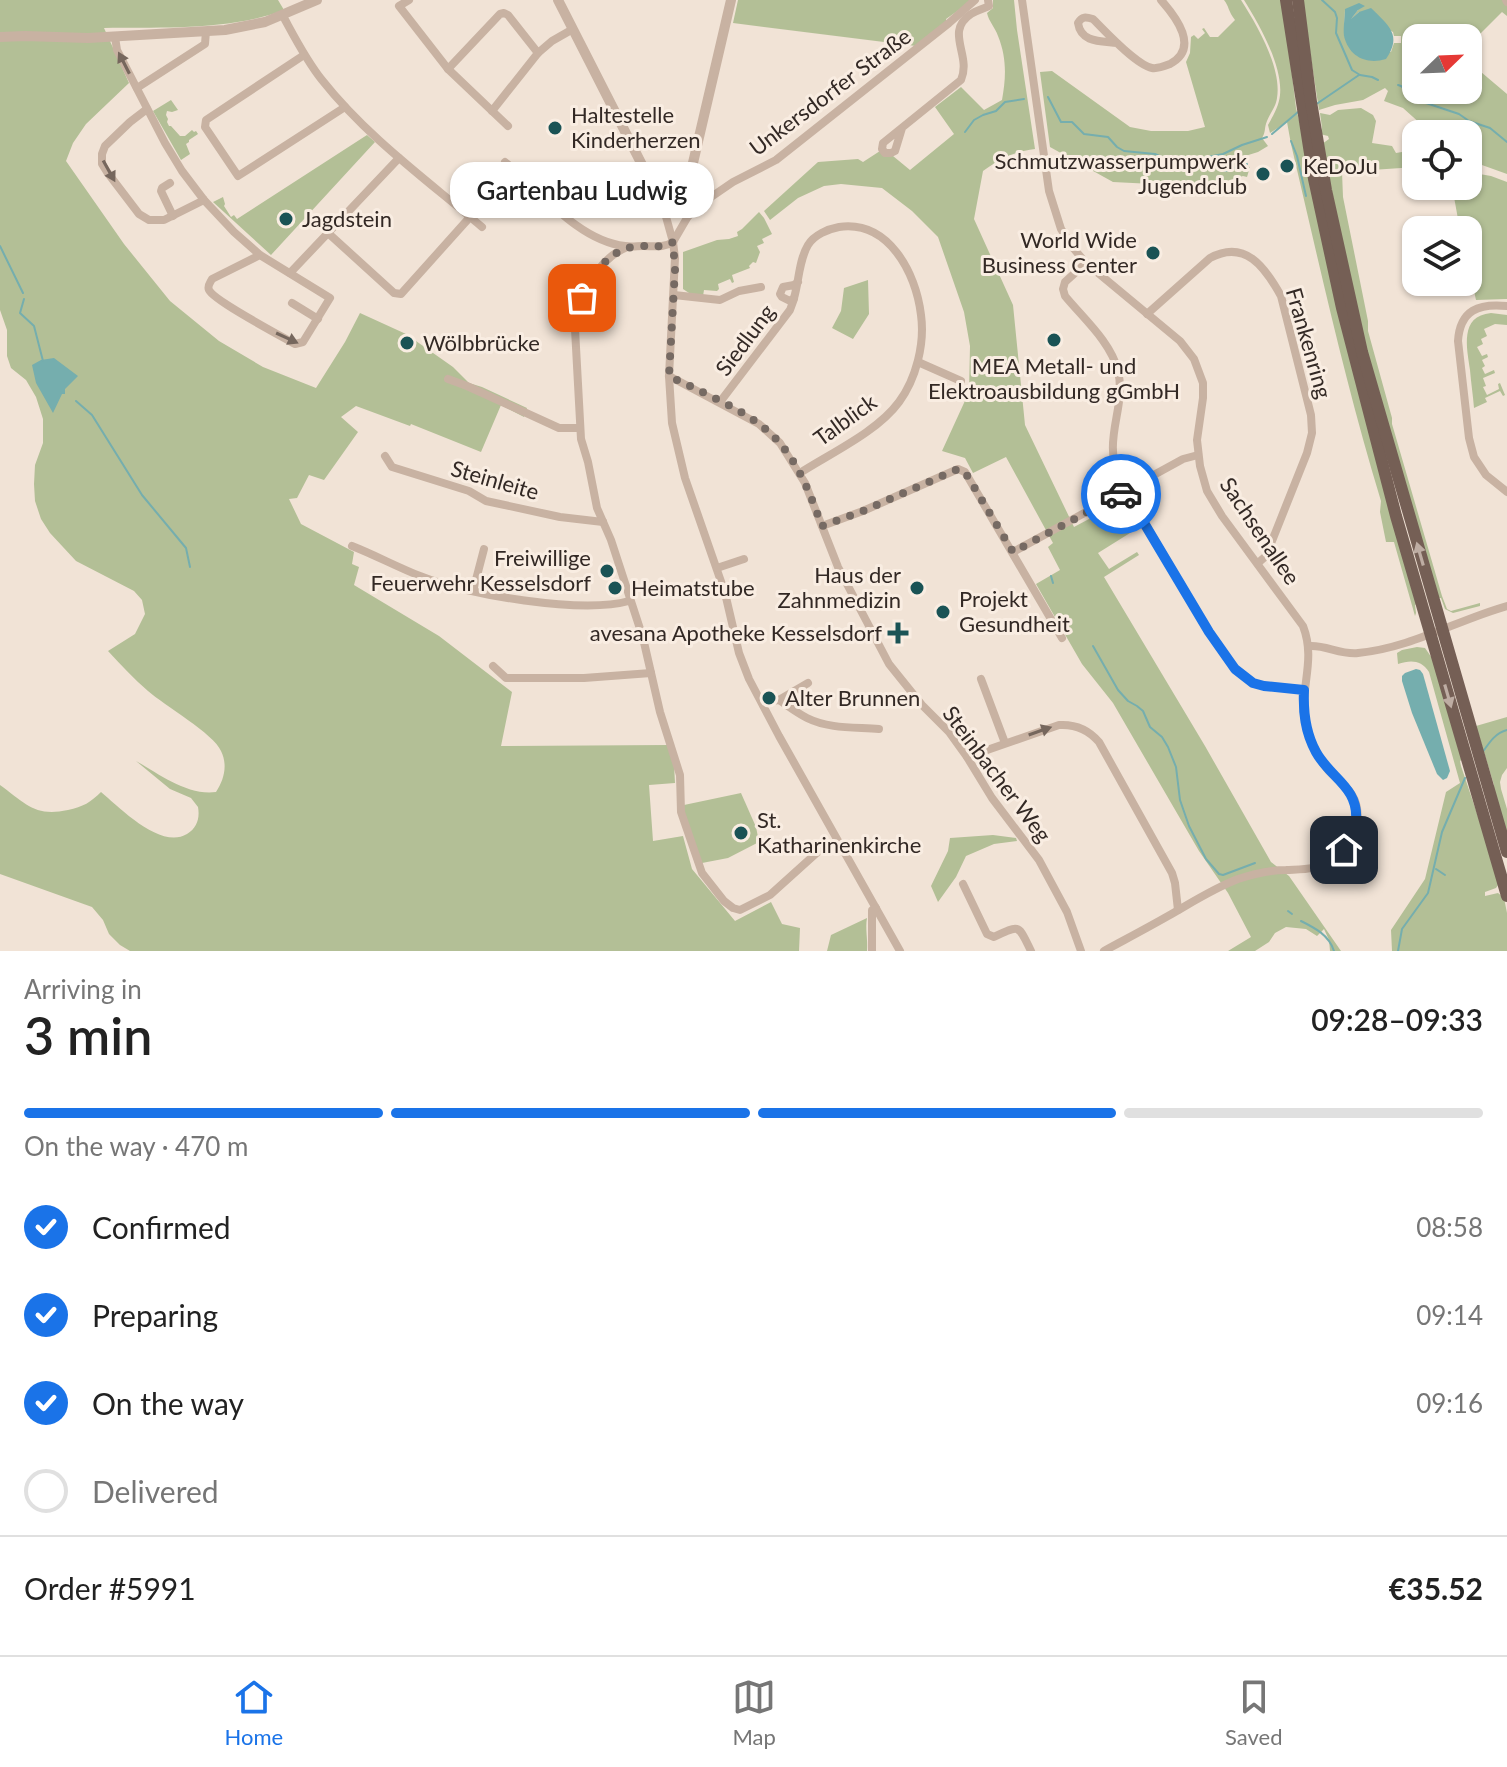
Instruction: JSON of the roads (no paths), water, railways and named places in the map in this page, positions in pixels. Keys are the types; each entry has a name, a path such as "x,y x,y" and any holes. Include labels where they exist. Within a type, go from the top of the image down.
{"main road":[{"path":"1286,0 1310,123 1362,352 1466,759 1507,896"},
{"path":"1298,0 1307,104"},
{"path":"1436,632 1476,746 1507,852"}],"street":[{"path":"0,37 115,37 245,27 283,16 317,0"},
{"path":"409,0 399,6 448,69 508,126"},
{"path":"558,0 663,206 673,242 674,295 669,376 672,423 681,464 717,568 739,653 763,705 900,951"},
{"path":"663,206 678,195 689,180 731,0"},
{"name":"Unkersdorfer Straße","path":"673,242 695,208 733,182 776,160 975,0"},
{"path":"902,128 961,80 965,65 959,32 968,16 989,6 988,0"},
{"name":"Sachsenallee","path":"1022,0 1053,206 1066,238 1086,263 1187,348 1203,383 1197,429 1203,479 1213,502 1303,626 1310,646"},
{"path":"1117,43 1092,41 1084,37 1078,23 1080,19 1093,19 1139,62 1152,68 1166,66 1179,59 1184,46 1183,35 1175,16 1161,0"},
{"path":"448,69 504,13 538,53"},
{"path":"283,16 304,55 345,107 375,138 482,227"},
{"path":"492,111 538,53 573,29"},
{"path":"137,88 205,44 206,31"},
{"path":"115,37 115,46 147,109 179,167 204,200 260,255 330,298 303,342 295,344 210,292 208,287 212,279 260,255"},
{"path":"304,55 206,120 205,127 238,176 345,107"},
{"path":"147,109 105,146 102,164 139,214 149,220 164,220 204,200"},
{"path":"290,273 399,158"},
{"path":"505,162 563,215 588,233 627,247 667,246 673,242"},
{"path":"170,183 161,191 173,216"},
{"path":"328,233 394,293 401,294 470,217"},
{"name":"Talblick","path":"798,282 784,286 782,297 790,301 794,298 810,242 832,228 857,226 881,237 896,252 914,284 921,315 918,362 896,406 861,435 800,473"},
{"path":"627,247 611,256 596,272 578,314 575,340 580,428 594,495 643,638 660,712 680,775 681,812 688,836 702,873 724,901 740,910 770,895 821,849 838,842"},
{"name":"Frankenring","path":"1147,314 1210,258 1233,251 1246,254 1257,262 1281,296 1311,415 1312,433 1275,536 1266,556 1258,563"},
{"path":"1086,263 1065,282 1063,289 1065,296 1107,347 1118,370 1120,390 1112,447 1116,472 1125,491 1214,641 1235,669 1253,683 1304,690"},
{"path":"674,295 720,300 739,291 761,287"},
{"name":"Siedlung","path":"720,402 790,310 794,298"},
{"path":"292,303 318,319"},
{"path":"1507,306 1483,305 1469,312 1462,320 1458,341 1474,457 1486,475 1507,492"},
{"path":"918,362 961,381"},
{"name":"Steinbacher Weg","path":"669,376 759,424 780,443 800,473 843,577 889,664 903,684 949,732 992,798 1026,841 1067,912 1081,951"},
{"path":"448,379 559,428 580,428"},
{"path":"1013,552 1183,459 1198,455"},
{"name":"Steinleite","path":"385,456 392,467 469,491 486,501 560,517 603,522"},
{"path":"822,526 958,469 965,472 1062,638"},
{"path":"352,546 420,576 473,591 573,605 629,601"},
{"path":"473,591 484,549"},
{"path":"717,568 744,559"},
{"path":"1104,951 1224,885 1269,871 1316,868 1342,853 1350,844 1356,828 1356,807 1349,791 1326,768 1314,749 1304,720 1304,690 1310,646 1358,653 1405,644 1507,606"},
{"path":"493,666 506,678 584,678 651,673"},
{"path":"981,679 1005,743"},
{"path":"763,705 779,700 808,683"},
{"path":"779,700 819,722 879,729"},
{"path":"967,757 1059,725 1084,729 1093,735 1172,873 1178,910"},
{"path":"963,884 987,934 994,937 1017,928 1031,951"},
{"path":"872,951 872,910 876,908"}],"water":[{"path":"1359,3 1365,6 1351,19 1371,8 1391,31 1393,43 1386,59 1372,61 1360,58 1346,43 1345,9"},
{"path":"54,358 78,376 65,389 53,413 36,383 32,365"},
{"path":"1416,669 1423,674 1450,771 1443,780 1437,774 1402,681 1405,673"}],"waterway":[{"path":"1322,0 1335,12 1336,33 1352,70 1378,80"},
{"path":"1315,105 1359,75"},
{"path":"1398,85 1417,100 1490,128 1507,142"},
{"path":"1048,97 1061,122 1072,122 1084,134 1108,137 1124,151 1155,154 1166,159 1188,161 1223,154 1267,137"},
{"path":"965,132 974,120 996,111 1005,102 1024,99"},
{"path":"1272,134 1298,112"},
{"path":"1291,141 1306,196"},
{"path":"1225,171 1247,164"},
{"path":"0,246 23,293"},
{"path":"24,299 20,313 34,326 43,361"},
{"path":"76,401 92,415 142,495 186,548 190,567"},
{"path":"1051,576 1053,583"},
{"path":"1093,646 1118,690 1143,711 1150,727 1168,747 1176,767 1180,800 1206,859 1223,875 1255,863"},
{"path":"1482,753 1496,736 1507,730"},
{"path":"1398,951 1402,929 1428,893 1442,832 1465,778"},
{"path":"1436,869 1445,875"},
{"path":"1288,911 1292,914"},
{"path":"1301,921 1325,936 1334,951"}],"place":[{"name":"Haltestelle Kinderherzen","path":"555,128"},
{"name":"KeDoJu","path":"1287,166"},
{"name":"Schmutzwasserpumpwerk Jugendclub","path":"1263,174"},
{"name":"Jagdstein","path":"286,219"},
{"name":"World Wide Business Center","path":"1153,253"},
{"name":"Gartenbau Ludwig","path":"582,298"},
{"name":"MEA Metall- und Elektroausbildung gGmbH","path":"1054,340"},
{"name":"Wölbbrücke","path":"407,343"},
{"name":"Freiwillige Feuerwehr Kesselsdorf","path":"607,571"},
{"name":"Heimatstube","path":"615,588"},
{"name":"Haus der Zahnmedizin","path":"917,588"},
{"name":"Projekt Gesundheit","path":"943,612"},
{"name":"avesana Apotheke Kesselsdorf","path":"898,633"},
{"name":"Alter Brunnen","path":"769,698"},
{"name":"St. Katharinenkirche","path":"741,833"}]}
